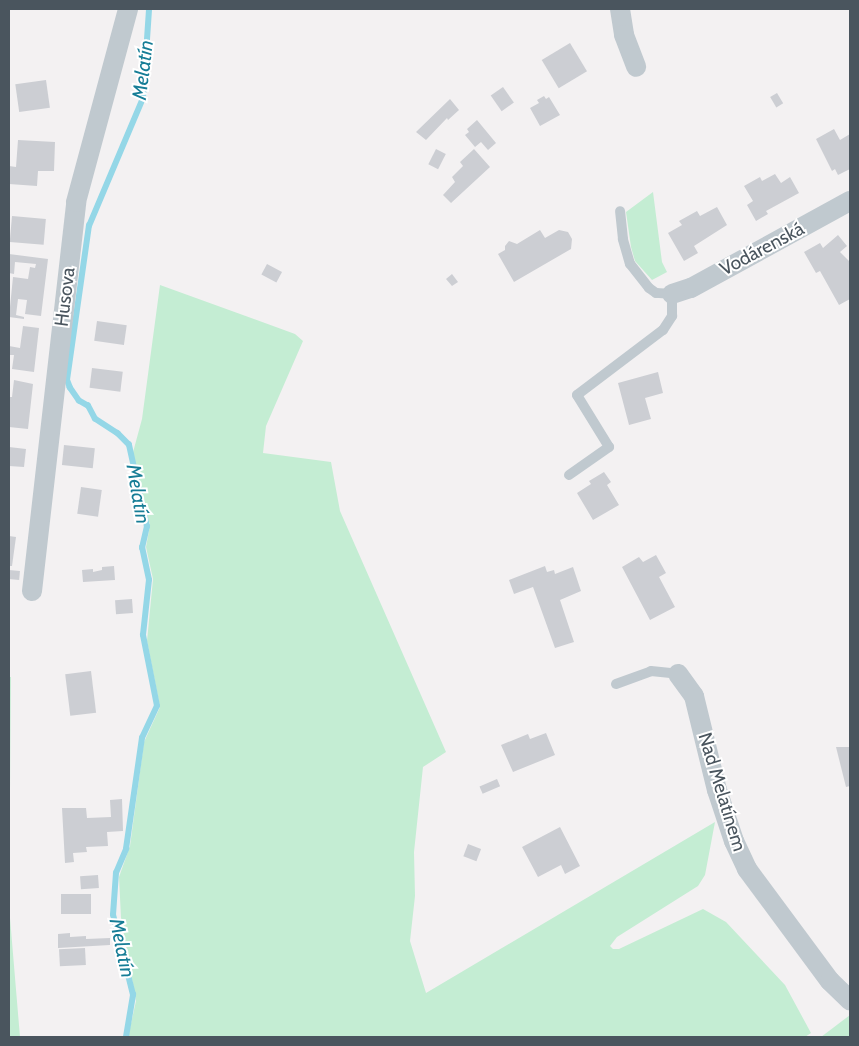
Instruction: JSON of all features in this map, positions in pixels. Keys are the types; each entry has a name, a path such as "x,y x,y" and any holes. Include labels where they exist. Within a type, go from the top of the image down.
{"street":[{"name":"Husova","path":"32,591 76,202 128,9"},
{"path":"620,9 624,35 636,68"},
{"name":"Vodárenská","path":"672,294 691,288 850,201"},
{"name":"Nad Melatínem","path":"678,674 694,696 720,799 747,869 830,981 850,1000"}],"lane":[{"path":"569,475 609,447 577,395 663,330 672,316 672,294 656,293 636,274 627,256 620,211"},
{"path":"616,684 651,670 678,674"}],"green space":[{"path":"653,192 662,262 667,272 652,280 635,261 626,212"},
{"path":"160,285 295,334 303,341 266,426 263,453 331,462 340,511 446,752 423,767 414,852 415,896 410,941 426,993 715,822 705,875 698,886 617,937 610,946 613,949 619,949 703,909 726,922 785,985 811,1033 805,1037 128,1037 136,1001 121,918 119,877 130,846 144,742 160,707 147,641 153,579 146,547 150,525 132,456 142,419"},
{"path":"9,677 11,677 9,906"},
{"path":"9,906 20,1037 9,1037"},
{"path":"850,1015 850,1037 821,1037"}],"building":[{"path":"570,43 587,71 559,88 542,60"},
{"path":"46,80 50,108 19,112 15,84"},
{"path":"503,87 514,103 502,111 491,96"},
{"path":"777,93 783,103 776,107 770,97"},
{"path":"544,96 546,99 549,97 560,115 540,126 530,108 539,103 537,100"},
{"path":"450,99 459,110 448,120 447,118 426,140 416,132"},
{"path":"477,120 496,143 488,150 481,142 475,147 465,135 469,132 467,129"},
{"path":"834,129 840,140 850,134 850,169 838,175 835,169 832,171 816,139"},
{"path":"18,140 55,142 54,171 38,171 37,186 9,184 9,166 16,167"},
{"path":"436,149 446,154 438,169 428,164"},
{"path":"474,149 490,167 451,203 443,195 455,182 452,177 463,166 460,162"},
{"path":"775,174 781,183 790,177 799,193 766,211 768,214 756,221 747,205 753,201 744,186 760,177 762,181"},
{"path":"717,207 727,225 694,246 698,253 684,261 668,233 682,225 679,221 697,211 700,216"},
{"path":"12,216 46,219 44,245 10,242"},
{"path":"540,230 545,238 559,230 568,232 572,239 571,249 514,282 498,254 505,250 505,246 509,241 517,244"},
{"path":"838,235 847,246 840,252 850,262 850,299 839,305 820,271 816,273 804,252 820,243 823,248"},
{"path":"9,254 48,259 41,316 25,314 27,300 18,299 16,315 24,317 24,319 9,317 13,277 28,279 30,267 35,268 36,264 15,262 14,274 9,273"},
{"path":"267,264 282,272 276,283 261,275"},
{"path":"452,274 458,282 452,286 446,279"},
{"path":"97,321 127,325 124,345 94,341"},
{"path":"23,326 39,328 34,372 12,369 14,355 9,355 9,346 20,348"},
{"path":"92,368 123,372 120,392 90,388"},
{"path":"658,372 663,393 645,398 651,419 629,425 618,383"},
{"path":"14,380 33,384 28,429 9,427 9,397 12,397"},
{"path":"64,445 95,448 93,468 62,465"},
{"path":"9,447 26,449 24,467 9,466"},
{"path":"604,472 611,482 607,485 619,505 593,520 577,493 591,484 589,481"},
{"path":"81,487 102,490 98,517 77,514"},
{"path":"9,536 16,537 12,566 9,566"},
{"path":"656,555 666,573 659,577 675,607 650,620 622,567 639,557 643,562"},
{"path":"114,566 115,580 83,582 82,570 93,569 93,572 102,570 102,567"},
{"path":"545,566 547,572 554,570 555,574 573,567 581,591 560,600 574,642 555,648 533,587 514,594 509,580"},
{"path":"9,570 20,571 19,580 9,579"},
{"path":"132,599 133,613 116,614 115,600"},
{"path":"91,671 96,713 70,716 65,674"},
{"path":"546,733 555,755 513,772 501,745 528,734 530,739"},
{"path":"836,747 850,747 850,786 846,787"},
{"path":"497,779 500,786 483,794 480,786"},
{"path":"122,799 123,831 107,832 108,846 86,847 87,852 73,853 74,862 65,863 62,808 86,808 87,818 111,817 110,800"},
{"path":"560,827 580,866 565,874 561,865 538,877 522,847"},
{"path":"468,844 481,849 476,861 463,856"},
{"path":"98,875 99,888 81,889 80,876"},
{"path":"61,894 91,894 91,914 61,914"},
{"path":"70,933 70,937 86,936 86,939 110,938 110,945 58,948 58,934"},
{"path":"85,948 86,965 60,966 59,949"}],"waterway":[{"name":"Melatín","path":"126,1037 133,995 113,915 116,873 126,849 142,738 157,706 143,635 149,580 142,548 147,527 129,445 118,434 95,419 88,406 79,401 67,380 89,226 143,98 149,9"}]}
